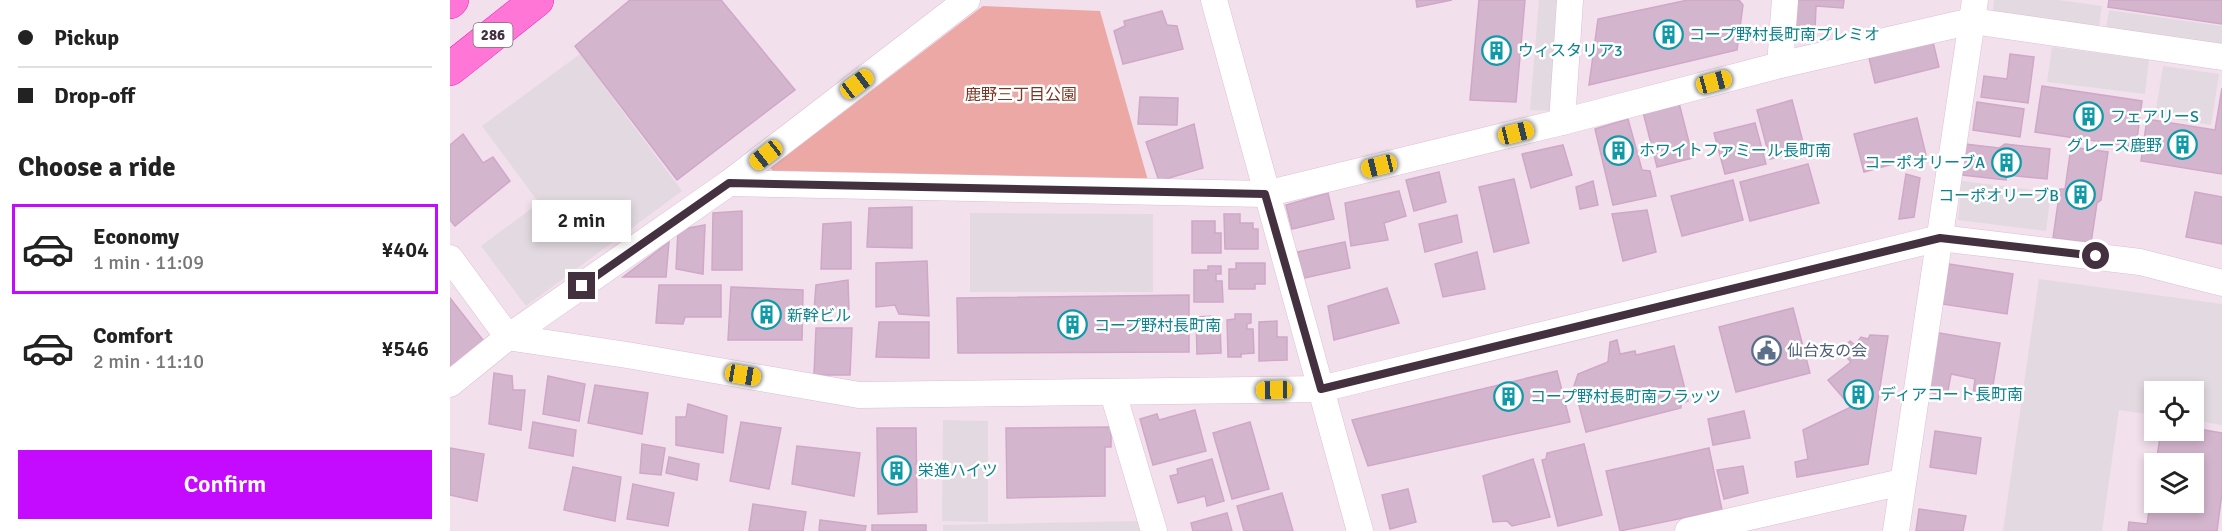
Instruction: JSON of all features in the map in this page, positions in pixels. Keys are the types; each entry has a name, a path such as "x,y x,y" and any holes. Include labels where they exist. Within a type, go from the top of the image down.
{"highway":[{"name":"286","path":"450,69 537,0"}],"street":[{"path":"450,384 508,338 729,183 967,0"},
{"path":"1198,0 1214,0 1265,194 1360,531"},
{"path":"1562,122 1570,0"},
{"path":"1780,65 1785,0"},
{"path":"729,183 1265,194 1562,122 1780,65 1974,10 2222,57"},
{"path":"1896,531 1974,10"},
{"path":"450,258 508,338 627,355 859,395 1321,389 1940,238 2140,262 2222,283"},
{"path":"1113,393 1154,531"},
{"path":"1688,531 1902,482"}],"green space":[{"name":"鹿野三丁目公園","path":"983,6 1100,11 1149,184 778,175 770,168"}],"shaded area":[{"path":"1539,0 1561,0 1552,111 1530,110"},
{"path":"1994,0 2059,0 2102,6 2099,26 1993,11"},
{"path":"2109,10 2222,26 2222,46 2106,29"},
{"path":"2052,47 2149,60 2145,94 2047,82"},
{"path":"580,54 682,191 526,306 481,246 539,203 482,126"},
{"path":"2163,66 2219,74 2211,125 2155,116"},
{"path":"1962,181 2051,192 2046,231 1958,220"},
{"path":"970,213 1153,214 1153,292 970,292"},
{"path":"2039,279 2222,304 2222,425 2204,422 2204,381 2144,381 2144,414 2119,410 2102,531 2003,531"},
{"path":"943,420 988,421 988,522 942,521"},
{"path":"1139,521 1142,531 943,531 943,525"}],"building":[{"path":"630,0 721,0 795,90 677,180 575,46"},
{"path":"1416,0 1452,0 1417,7"},
{"name":"ウィスタリア3","path":"1479,0 1525,0 1516,102 1470,100"},
{"name":"コープ野村長町南プレミオ","path":"1688,0 1739,0 1743,5 1737,50 1589,85 1598,19"},
{"path":"1796,0 1844,0 1843,8 1816,6 1815,30 1794,29"},
{"path":"2109,0 2222,0 2222,24 2108,7"},
{"path":"1162,11 1167,25 1177,26 1183,49 1123,64 1114,31 1125,26 1124,21"},
{"path":"1933,42 1939,67 1875,83 1869,58"},
{"path":"2010,54 2034,57 2028,103 1981,97 1984,76 2007,79"},
{"name":"フェアリーS","path":"2042,86 2142,101 2136,147 2035,132"},
{"name":"グレース鹿野","path":"2222,88 2222,174 2141,161 2147,119 2215,130"},
{"path":"1140,97 1178,98 1177,125 1138,124"},
{"path":"1792,100 1805,150 1770,159 1757,110"},
{"path":"1977,102 2024,109 2020,137 1973,130"},
{"path":"1679,103 1693,158 1657,167 1643,112"},
{"path":"1917,118 1926,155 1864,172 1854,134"},
{"name":"ホワイトファミール長町南","path":"1628,119 1642,170 1650,171 1656,196 1613,205 1595,129"},
{"path":"1755,123 1766,164 1725,174 1714,133"},
{"path":"1194,124 1203,168 1159,181 1146,142"},
{"path":"463,134 483,163 493,157 510,181 455,226 450,220 450,145"},
{"name":"コーポオリーブA","path":"1965,144 1999,148 2005,144 2050,149 2047,179 2007,175 2006,180 1962,175"},
{"path":"1563,145 1572,175 1531,188 1522,154"},
{"name":"コーポオリーブB","path":"2071,147 2108,152 2101,200 2097,203 2091,243 2053,238 2060,189 2065,189"},
{"path":"1808,164 1819,203 1750,221 1740,182"},
{"path":"1439,172 1446,202 1414,211 1406,180"},
{"path":"1906,174 1920,178 1914,217 1899,219"},
{"path":"1514,179 1529,243 1494,252 1479,187"},
{"path":"1733,180 1743,220 1682,236 1671,196"},
{"path":"1593,181 1598,205 1580,209 1576,187"},
{"path":"1399,191 1406,216 1384,223 1388,240 1351,246 1345,203"},
{"path":"2195,192 2222,197 2222,244 2186,237"},
{"path":"1328,193 1334,219 1292,229 1286,205"},
{"path":"912,207 912,248 867,247 869,208"},
{"path":"1647,210 1656,252 1623,261 1612,214"},
{"path":"742,211 742,270 712,270 713,213"},
{"path":"1224,214 1240,214 1240,223 1253,223 1253,229 1258,229 1258,249 1225,249"},
{"path":"1457,215 1462,242 1425,252 1419,224"},
{"path":"1192,221 1215,221 1215,233 1221,233 1221,253 1192,253"},
{"path":"851,222 851,269 821,269 823,224"},
{"path":"705,225 703,274 676,269 678,230"},
{"path":"669,242 666,277 623,277"},
{"path":"1345,242 1350,268 1304,278 1297,252"},
{"path":"1477,252 1485,289 1443,297 1435,264"},
{"path":"927,261 929,316 899,314 895,305 876,307 876,263"},
{"path":"1236,263 1265,263 1265,284 1255,284 1255,289 1229,289 1229,269 1236,269"},
{"path":"1949,264 2013,274 2007,314 1942,304"},
{"path":"1208,266 1221,266 1221,274 1216,274 1216,281 1222,281 1223,302 1194,302 1194,270 1208,270"},
{"path":"848,280 849,309 814,311 816,285"},
{"path":"659,285 721,285 721,317 685,317 683,324 656,323"},
{"name":"新幹ビル","path":"731,287 803,290 802,340 728,340"},
{"path":"1387,288 1399,323 1334,340 1328,306"},
{"name":"コープ野村長町南","path":"1189,295 1189,352 958,353 957,298"},
{"path":"450,298 487,345 450,373"},
{"path":"1793,308 1810,373 1736,392 1719,327"},
{"path":"1235,314 1251,314 1251,323 1247,324 1247,329 1253,329 1254,353 1241,354 1241,357 1228,357 1227,320 1235,319"},
{"path":"1214,316 1214,322 1220,322 1221,353 1197,354 1196,317"},
{"path":"1277,321 1277,337 1287,337 1287,360 1259,361 1259,322"},
{"path":"879,322 929,322 929,358 876,357"},
{"path":"816,328 852,328 850,375 814,375"},
{"path":"1933,332 2000,343 1991,397 1973,394 1975,379 1951,374 1947,396 1922,391"},
{"name":"ディアコート長町南","path":"1870,335 1888,336 1868,464 1797,477 1795,462 1808,459 1803,430 1851,407 1828,380 1851,362 1841,351 1850,341 1855,345 1861,337 1868,339"},
{"path":"1617,340 1620,354 1635,351 1636,355 1674,346 1688,401 1681,403 1681,408 1586,432 1574,386 1578,374 1608,362 1610,342"},
{"name":"コープ野村長町南フラッツ","path":"1557,371 1570,422 1368,466 1352,420"},
{"path":"494,373 512,376 513,390 525,390 521,430 489,424"},
{"path":"548,376 585,384 579,421 543,414"},
{"path":"595,385 648,393 642,434 588,423"},
{"path":"688,404 727,416 723,453 676,445 676,417 686,417"},
{"path":"1195,410 1206,451 1153,465 1140,419 1157,414 1159,420"},
{"path":"1744,411 1750,438 1713,445 1708,419"},
{"path":"533,422 576,430 573,456 529,448"},
{"path":"741,422 781,428 769,489 730,481"},
{"path":"1250,422 1269,489 1232,499 1213,433"},
{"path":"1111,427 1111,447 1105,447 1105,496 1007,498 1006,428"},
{"name":"栄進ハイツ","path":"877,428 916,428 917,512 878,514"},
{"path":"2204,430 2222,433 2222,493 2217,531 2128,531 2129,522 2147,524 2149,513 2204,513 2204,453 2158,453 2159,441 2204,441"},
{"path":"1935,431 1981,438 1976,474 1930,467"},
{"path":"642,444 665,448 661,475 640,473"},
{"path":"1584,444 1602,515 1558,526 1542,460 1546,459 1547,453"},
{"path":"797,446 860,453 854,496 792,484"},
{"path":"450,448 484,454 477,501 450,495"},
{"path":"1709,448 1722,510 1620,531 1606,471"},
{"path":"669,457 699,464 697,480 666,473"},
{"path":"1212,459 1224,501 1207,506 1205,496 1178,503 1170,476 1178,474 1177,469"},
{"path":"1533,459 1550,517 1512,526 1507,521 1493,522 1483,476"},
{"path":"1743,466 1748,493 1724,499 1717,470"},
{"path":"573,467 621,477 615,521 564,510"},
{"path":"633,484 674,493 668,526 627,519"},
{"path":"1408,489 1416,522 1390,529 1382,495"},
{"path":"1282,493 1293,531 1244,531 1237,506"},
{"path":"753,504 806,512 803,531 749,531"},
{"path":"1919,509 1966,516 1963,531 1916,531"},
{"path":"1227,513 1232,531 1193,531 1191,523"},
{"path":"820,520 866,526 865,531 819,531"},
{"path":"872,525 926,525 926,531 872,531"}],"place":[{"name":"コープ野村長町南プレミオ","path":"1668,34"},
{"name":"ウィスタリア3","path":"1497,50"},
{"name":"フェアリーS","path":"2089,116"},
{"name":"グレース鹿野","path":"2183,145"},
{"name":"ホワイトファミール長町南","path":"1618,150"},
{"name":"コーポオリーブA","path":"2006,162"},
{"name":"コーポオリーブB","path":"2080,195"},
{"name":"新幹ビル","path":"766,315"},
{"name":"コープ野村長町南","path":"1073,325"},
{"name":"仙台友の会","path":"1766,350"},
{"name":"ディアコート長町南","path":"1859,394"},
{"name":"コープ野村長町南フラッツ","path":"1509,396"},
{"name":"栄進ハイツ","path":"897,470"}],"route":[{"path":"582,286 729,183 1265,194 1321,389 1940,238 2096,256"}]}
